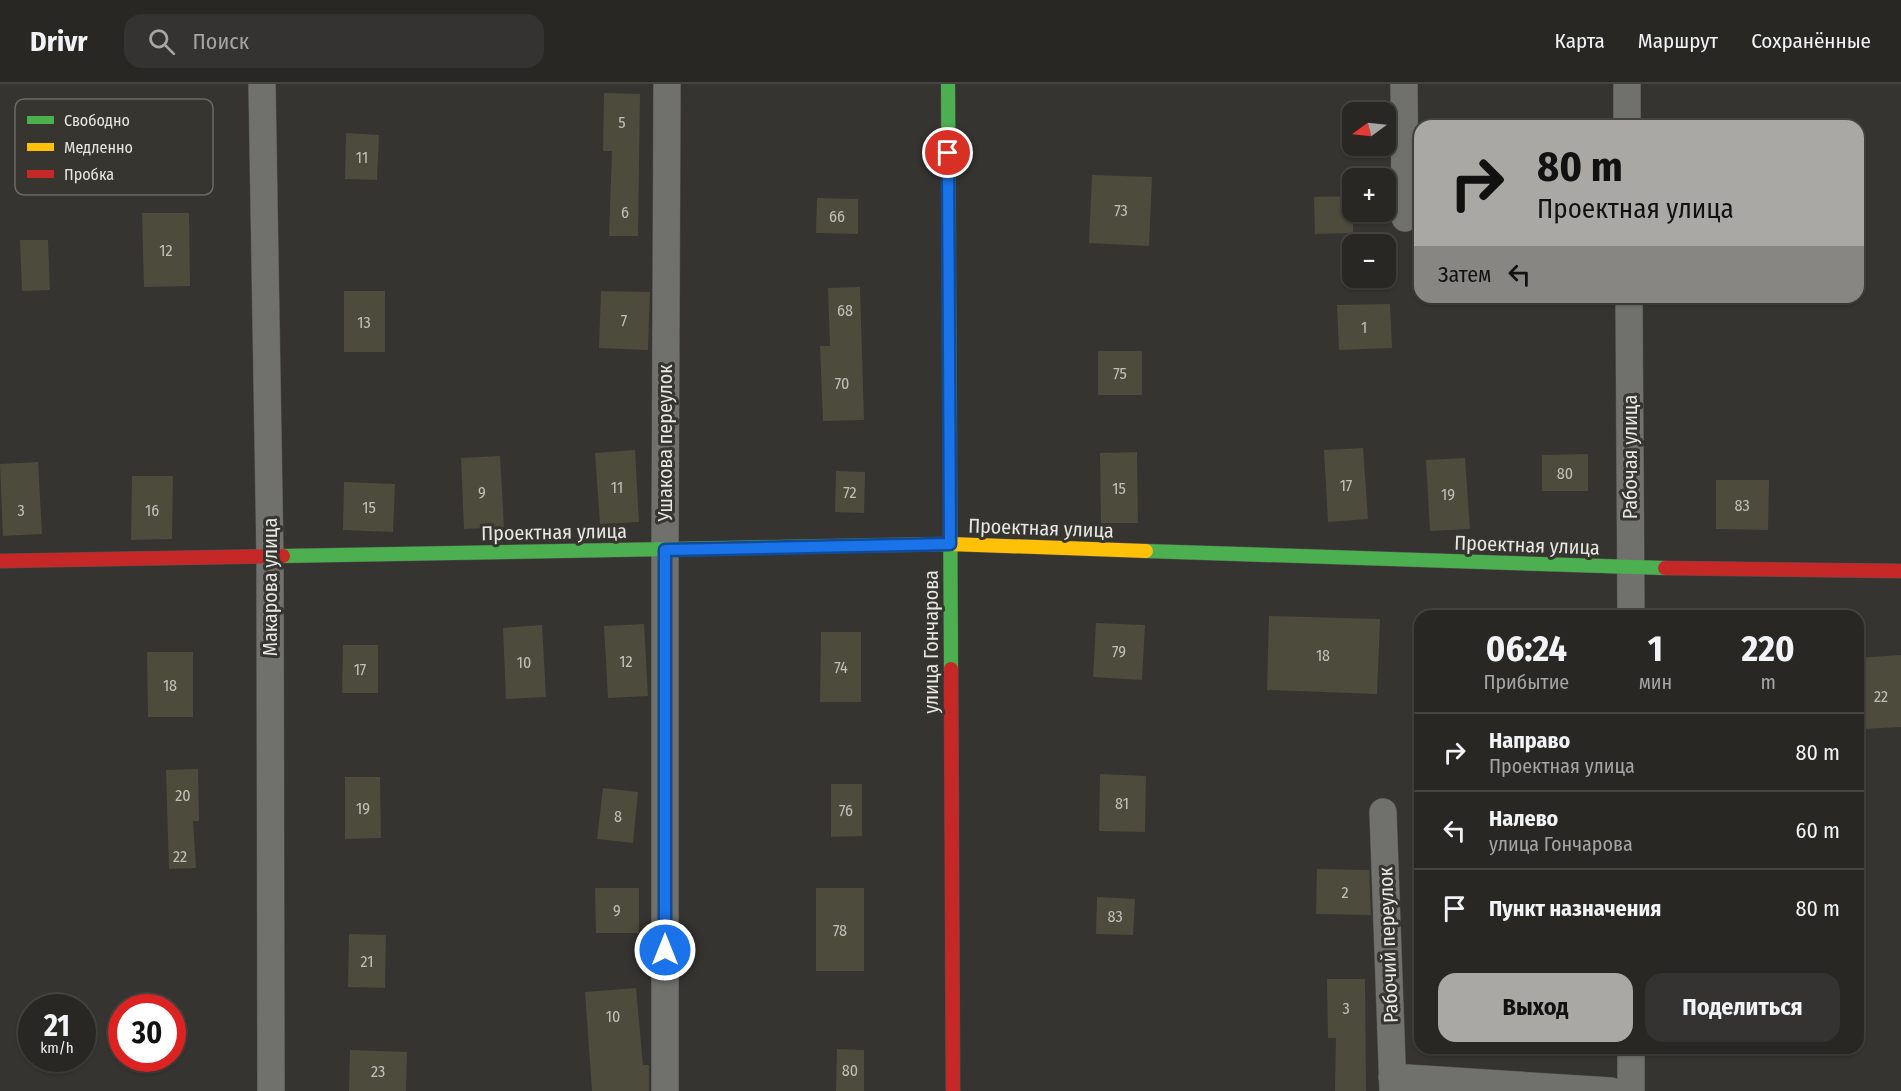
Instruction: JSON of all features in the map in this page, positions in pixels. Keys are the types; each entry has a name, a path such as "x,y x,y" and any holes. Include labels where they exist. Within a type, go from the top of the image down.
{"street":[{"name":"Макарова улица","path":"262,84 270,557 271,1091"},
{"name":"Ушакова переулок","path":"665,1091 667,84"},
{"name":"улица Гончарова","path":"948,84 953,1091"},
{"path":"1404,84 1405,218"},
{"path":"1627,84 1627,120"},
{"name":"Рабочая улица","path":"1629,303 1631,610"},
{"name":"Проектная улица","path":"0,561 950,544 1631,568 1901,571"},
{"name":"Рабочий переулок","path":"1383,812 1392,1084 1611,1091"},
{"path":"1631,1054 1631,1091"}],"building":[{"path":"604,93 640,94 638,236 609,236 612,151 603,151"},
{"path":"346,133 379,135 377,180 345,179"},
{"path":"1092,175 1152,177 1149,246 1089,243"},
{"path":"1342,196 1342,222 1353,222 1353,233 1315,234 1314,197"},
{"path":"817,198 858,199 858,234 816,233"},
{"path":"142,213 189,213 190,286 144,287"},
{"path":"20,240 48,240 50,290 22,291"},
{"path":"860,287 864,420 823,421 820,346 830,346 828,288"},
{"path":"344,291 385,291 385,352 344,352"},
{"path":"601,291 650,292 648,350 599,348"},
{"path":"1390,304 1392,348 1339,350 1337,305"},
{"path":"1098,351 1142,351 1142,395 1098,395"},
{"path":"1363,448 1368,519 1328,522 1324,450"},
{"path":"635,450 639,522 600,524 595,453"},
{"path":"1137,452 1138,523 1101,523 1100,453"},
{"path":"1588,454 1588,491 1542,491 1542,455"},
{"path":"500,456 504,527 464,529 461,458"},
{"path":"1465,458 1470,529 1430,531 1426,460"},
{"path":"38,462 42,534 3,536 0,464"},
{"path":"836,471 865,472 864,513 835,512"},
{"path":"132,476 173,476 172,539 131,540"},
{"path":"1716,480 1769,480 1768,530 1716,529"},
{"path":"344,482 395,484 393,532 343,530"},
{"path":"1269,616 1380,619 1377,694 1267,690"},
{"path":"1096,623 1145,625 1142,680 1093,677"},
{"path":"644,624 648,696 608,698 604,626"},
{"path":"542,625 546,697 506,699 503,628"},
{"path":"821,632 861,632 861,702 820,702"},
{"path":"343,645 378,645 378,693 342,693"},
{"path":"147,652 193,652 193,717 148,717"},
{"path":"1901,655 1901,727 1864,729 1864,658"},
{"path":"198,769 199,821 193,821 196,868 169,869 166,770"},
{"path":"1100,774 1146,776 1145,832 1099,831"},
{"path":"345,777 380,777 381,838 345,839"},
{"path":"831,784 862,784 862,836 831,837"},
{"path":"603,788 638,792 633,843 597,839"},
{"path":"1317,869 1369,870 1371,915 1316,914"},
{"path":"595,888 639,888 639,933 596,933"},
{"path":"816,888 864,888 864,971 816,971"},
{"path":"1097,897 1135,899 1133,935 1096,934"},
{"path":"349,934 386,935 385,988 348,987"},
{"path":"1327,979 1365,979 1366,1091 1335,1091 1336,1038 1328,1038"},
{"path":"636,988 643,1065 649,1065 649,1091 592,1091 585,992"},
{"path":"837,1049 864,1050 864,1091 836,1091"},
{"path":"350,1050 407,1052 406,1091 349,1091"}],"traffic: fast":[{"path":"948,84 951,669"},
{"path":"283,556 889,545"},
{"path":"1146,551 1665,568"}],"traffic: slow":[{"path":"889,545 950,544 1146,551"}],"traffic: jam":[{"path":"0,561 283,556"},
{"path":"1665,568 1901,571"},
{"path":"951,669 953,1091"}],"route":[{"path":"665,950 665,550 950,544 948,153"}]}
